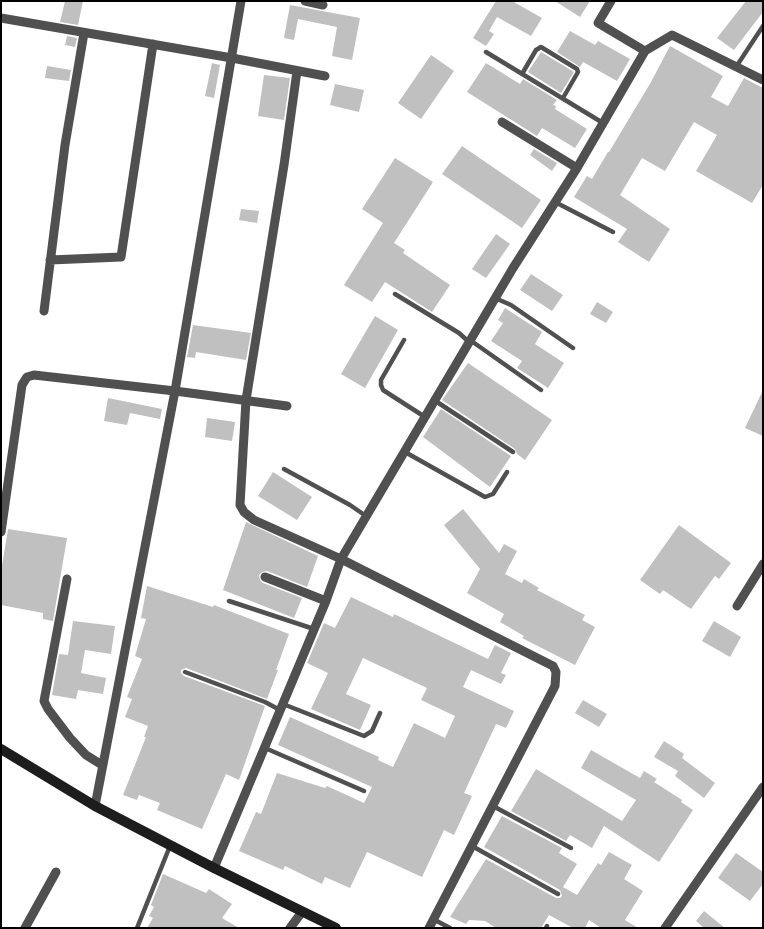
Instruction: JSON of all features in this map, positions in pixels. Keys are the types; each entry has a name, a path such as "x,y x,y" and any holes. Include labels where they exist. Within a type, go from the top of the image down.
{"street":[{"path":"95,806 175,391 241,1"},
{"path":"306,1 323,5"},
{"path":"611,1 598,23 644,51"},
{"path":"1,18 325,76"},
{"path":"44,311 65,145 84,32"},
{"path":"214,868 326,601 341,559 469,341 604,123 644,51 672,35 763,80"},
{"path":"50,260 122,257 153,44"},
{"path":"297,71 284,165 246,400 240,505 244,512 254,520 341,559 552,666 556,672 555,686 431,924"},
{"path":"502,122 577,168"},
{"path":"1,532 22,385 27,377 34,375 287,406"},
{"path":"737,606 763,564"},
{"path":"265,577 326,601"},
{"path":"67,579 44,701 70,738 86,755 102,765"},
{"path":"1,749 95,806 214,868 336,928"},
{"path":"665,928 763,787"},
{"path":"24,928 56,872"},
{"path":"290,928 302,912"}],"lane":[{"path":"736,67 763,26"},
{"path":"522,74 536,50 541,47 577,69 578,72 563,98"},
{"path":"486,52 604,123"},
{"path":"555,202 613,232"},
{"path":"395,294 459,333 540,390"},
{"path":"495,298 511,305 573,348"},
{"path":"404,340 381,380 381,385 383,390 425,416"},
{"path":"434,400 513,452"},
{"path":"404,452 484,496 493,494 507,472"},
{"path":"284,469 350,505 366,516"},
{"path":"229,601 314,629"},
{"path":"185,672 364,736 372,731 380,713"},
{"path":"264,748 364,791"},
{"path":"493,806 571,848"},
{"path":"137,928 170,845"},
{"path":"472,846 558,894"},
{"path":"431,924 450,928"}],"building":[{"path":"65,1 83,1 78,25 60,22"},
{"path":"496,1 512,1 542,18 531,36 497,17 489,31 494,34 486,46 473,38"},
{"path":"555,1 590,1 580,17"},
{"path":"746,1 763,1 763,12 734,50 717,38"},
{"path":"290,5 360,18 352,60 332,56 337,27 298,19 294,40 284,38"},
{"path":"570,31 595,45 598,41 630,59 617,81 583,62 580,67 557,52"},
{"path":"67,36 77,38 75,47 65,45"},
{"path":"670,46 723,76 711,97 728,106 744,78 763,88 763,185 752,203 696,171 717,135 694,122 665,171 642,158 620,195 670,229 649,262 618,242 627,229 574,197 587,176 592,179 651,82"},
{"path":"541,52 574,72 561,93 528,72"},
{"path":"431,55 454,71 421,119 398,103"},
{"path":"212,63 220,65 214,98 205,96"},
{"path":"486,63 520,84 523,79 557,100 553,105 556,106 555,109 587,129 575,148 542,128 537,136 467,92"},
{"path":"47,66 71,70 69,81 45,78"},
{"path":"264,75 290,78 284,120 258,116"},
{"path":"335,84 364,90 359,112 330,105"},
{"path":"462,146 541,200 522,228 442,174"},
{"path":"534,149 557,163 552,171 530,155"},
{"path":"395,158 433,182 394,243 405,250 403,253 450,285 432,312 385,282 372,302 344,285 383,223 362,209"},
{"path":"241,209 259,211 257,223 239,220"},
{"path":"496,234 510,244 486,278 472,269"},
{"path":"531,274 563,295 552,311 520,290"},
{"path":"597,302 613,312 606,323 590,314"},
{"path":"505,308 542,332 535,344 564,363 548,388 517,368 522,361 491,341 503,323 498,320"},
{"path":"375,316 398,330 365,388 341,374"},
{"path":"193,325 251,333 246,360 196,352 195,358 187,357"},
{"path":"468,363 552,420 525,460 517,454 515,449 442,400"},
{"path":"763,390 763,436 745,428"},
{"path":"108,398 162,409 160,419 130,413 127,425 104,421"},
{"path":"441,409 511,456 490,487 423,437"},
{"path":"207,418 235,422 232,441 205,437"},
{"path":"273,472 312,497 297,520 258,496"},
{"path":"463,509 499,553 504,544 517,551 505,574 522,583 524,579 539,588 537,590 585,615 582,620 595,627 575,665 522,638 524,636 500,622 504,614 467,593 480,569 444,525"},
{"path":"246,522 318,556 307,587 267,571 259,575 263,583 302,598 294,618 223,590"},
{"path":"679,525 731,563 719,579 715,576 691,609 663,590 660,594 640,580"},
{"path":"8,529 67,538 53,621 43,619 43,613 1,605 1,572"},
{"path":"147,586 213,607 214,605 289,634 267,699 186,668 181,670 184,676 265,706 239,780 226,774 202,829 157,810 160,803 139,795 137,800 123,795 146,737 144,737 148,726 125,717 132,699 127,697 142,659 135,656 146,619 141,618"},
{"path":"351,597 393,617 394,614 488,659 495,645 511,653 501,673 506,675 501,684 471,670 463,687 514,711 506,728 496,724 464,793 472,796 454,835 444,830 422,877 367,852 350,888 325,877 322,884 285,866 283,870 239,851 256,812 261,814 277,773 325,788 327,786 364,803 372,787 278,745 290,717 379,757 378,760 393,767 414,723 445,738 455,716 421,700 427,688 363,658 346,694 371,705 360,730 311,709 328,673 307,663 324,623 335,628"},
{"path":"73,621 115,626 111,654 85,650 81,673 106,678 103,694 78,690 76,699 52,695 59,654 68,655"},
{"path":"714,621 741,637 730,657 702,641"},
{"path":"583,700 607,714 599,727 575,713"},
{"path":"664,741 684,754 682,758 715,783 704,798 675,776 678,771 654,757"},
{"path":"591,750 640,778 644,771 657,779 654,782 682,800 681,802 693,810 659,862 604,826 592,848 570,835 566,841 511,811 536,769 622,821 636,800 581,768"},
{"path":"502,816 562,848 559,853 577,864 563,887 577,895 598,863 601,865 609,852 632,865 624,879 643,891 625,920 638,928 601,928 589,920 585,928 573,928 549,915 541,928 496,928 485,921 469,920 466,924 450,917 486,859 556,898 562,896 560,890 484,847"},
{"path":"736,853 763,872 763,884 750,901 718,878"},
{"path":"163,874 206,893 209,889 232,904 222,918 239,928 147,928 153,918 149,916 154,907 151,905"},
{"path":"704,911 725,928 704,928 696,921"}]}
